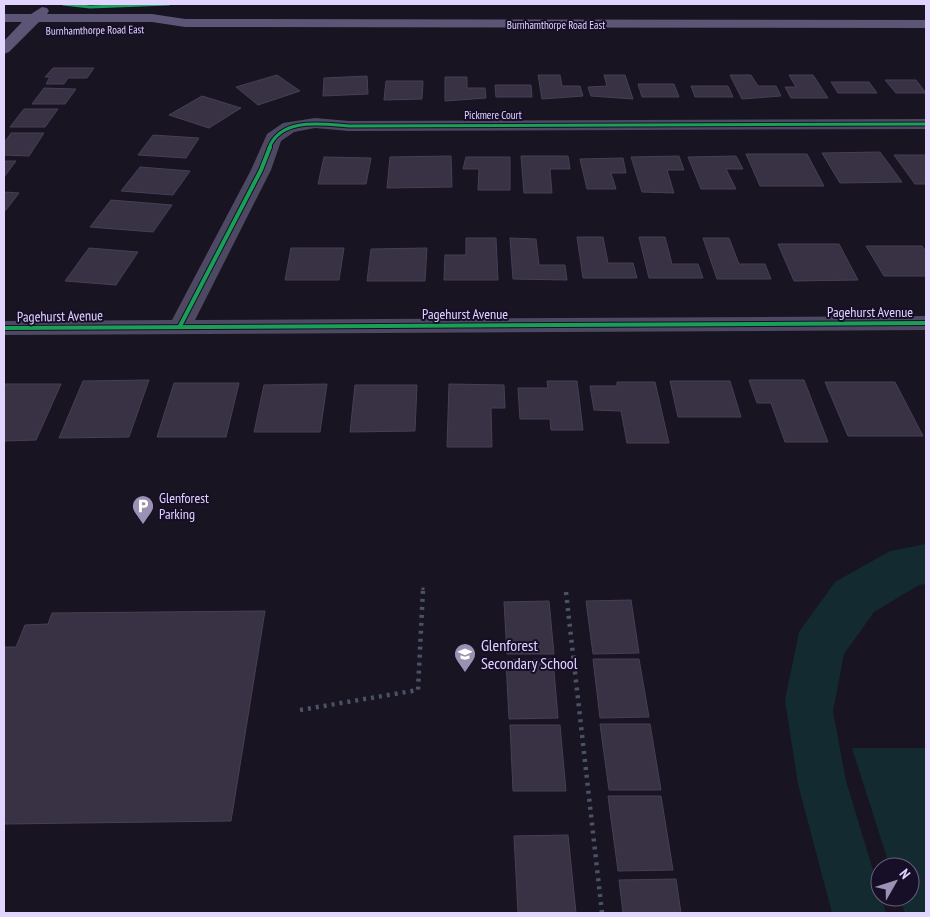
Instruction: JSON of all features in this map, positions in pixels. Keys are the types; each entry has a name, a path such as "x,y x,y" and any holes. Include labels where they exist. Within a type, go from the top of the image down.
{"main road":[{"path":"4,18 21,4"},
{"path":"4,49 50,4"},
{"name":"Burnhamthorpe Road East","path":"4,18 152,18 185,23 436,25 926,24"},
{"name":"Burnhamthorpe Road East","path":"4,30 144,30 185,23"}],"street":[{"name":"Pickmere Court","path":"180,326 261,170 273,138 288,127 315,123 349,126 926,124"},
{"name":"Pagehurst Avenue","path":"4,328 926,323"}],"path":[{"path":"300,710 418,690 423,586"},
{"path":"566,592 602,913"}],"green space":[{"path":"926,544 926,584 919,585 874,612 844,654 833,711 846,781 870,860 870,907 884,907 886,913 832,913 798,784 785,700 799,632 835,582 890,551"},
{"path":"852,748 926,748 926,913 905,913 903,907 920,907 920,857 887,857"}],"building":[{"path":"53,68 94,68 87,78 68,78 64,84 46,84 50,77 45,77"},
{"path":"277,75 300,91 258,105 236,87"},
{"path":"538,75 560,75 562,86 580,86 583,96 542,99"},
{"path":"604,75 625,75 633,99 591,96 588,87 607,86"},
{"path":"730,75 751,75 758,86 776,86 781,96 742,99"},
{"path":"789,75 813,75 828,98 791,98 785,87 796,87"},
{"path":"367,76 368,94 323,96 324,78"},
{"path":"445,77 467,77 467,88 485,88 486,98 445,101"},
{"path":"885,80 916,80 926,93 896,93"},
{"path":"386,81 423,81 422,99 384,100"},
{"path":"831,82 869,82 877,93 838,93"},
{"path":"638,84 674,84 679,97 642,97"},
{"path":"495,85 531,85 532,97 496,97"},
{"path":"691,86 728,86 733,97 695,97"},
{"path":"44,88 76,89 65,104 32,104"},
{"path":"202,96 241,108 209,128 169,115"},
{"path":"24,109 58,109 45,127 10,127"},
{"path":"11,133 44,133 29,156 4,155 4,143"},
{"path":"153,135 199,138 186,158 138,155"},
{"path":"880,152 902,182 840,183 822,153"},
{"path":"746,154 807,154 824,186 760,186"},
{"path":"894,155 926,155 926,184 915,184"},
{"path":"451,156 452,187 387,188 390,157"},
{"path":"521,156 568,156 570,169 550,169 552,193 524,193"},
{"path":"679,156 684,170 667,170 674,193 642,192 631,157"},
{"path":"736,156 743,169 726,169 736,189 701,189 688,157"},
{"path":"324,157 371,158 366,184 318,184"},
{"path":"466,157 510,157 510,190 478,190 479,169 463,169"},
{"path":"623,158 626,173 611,173 616,189 587,189 580,159"},
{"path":"4,161 16,161 4,177"},
{"path":"140,167 190,171 173,195 121,191"},
{"path":"4,192 19,193 6,210 4,210"},
{"path":"111,200 172,205 153,232 90,227"},
{"path":"577,237 603,237 608,263 633,263 637,278 583,278"},
{"path":"639,237 665,237 672,264 698,264 703,278 649,278"},
{"path":"466,238 496,238 498,280 444,280 445,255 466,255"},
{"path":"510,238 536,239 539,265 565,265 567,280 513,279"},
{"path":"703,238 729,238 739,264 765,264 771,279 717,279"},
{"path":"778,244 839,244 858,280 794,281"},
{"path":"866,246 922,246 926,252 926,276 884,276"},
{"path":"89,248 138,252 116,285 65,281"},
{"path":"291,248 344,248 339,280 285,280"},
{"path":"427,248 425,281 367,281 371,249"},
{"path":"149,380 129,437 59,438 83,381"},
{"path":"749,380 804,380 828,442 785,442 771,403 757,403"},
{"path":"547,381 577,381 583,430 551,430 550,419 520,419 518,388 548,388"},
{"path":"670,381 730,381 741,417 678,417"},
{"path":"617,382 655,382 669,443 627,443 621,411 594,410 590,386 617,386"},
{"path":"825,382 895,382 923,436 848,436"},
{"path":"174,383 239,383 226,437 157,437"},
{"path":"4,384 61,384 36,440 4,441"},
{"path":"327,384 320,432 254,432 264,385"},
{"path":"449,384 504,385 505,408 491,408 492,447 447,447"},
{"path":"355,385 417,385 415,431 350,432"},
{"path":"631,600 639,653 593,654 586,601"},
{"path":"549,601 554,654 507,654 504,602"},
{"path":"265,611 231,821 4,824 4,647 16,647 25,625 48,624 52,613"},
{"path":"553,659 558,718 509,719 506,660"},
{"path":"593,659 639,659 649,717 600,718"},
{"path":"600,724 650,724 661,790 609,790"},
{"path":"510,725 560,725 566,791 513,791"},
{"path":"608,796 661,796 673,870 618,871"},
{"path":"568,835 576,913 518,913 514,836"},
{"path":"676,879 681,913 623,913 619,880"}],"cycle path":[{"path":"63,4 90,7 169,4"},
{"path":"180,326 261,170 273,138 289,127 315,123 349,126 926,124"},
{"path":"4,328 926,323"}],"place":[{"name":"Glenforest Parking","path":"143,525"},
{"name":"Glenforest Secondary School","path":"465,673"}]}
